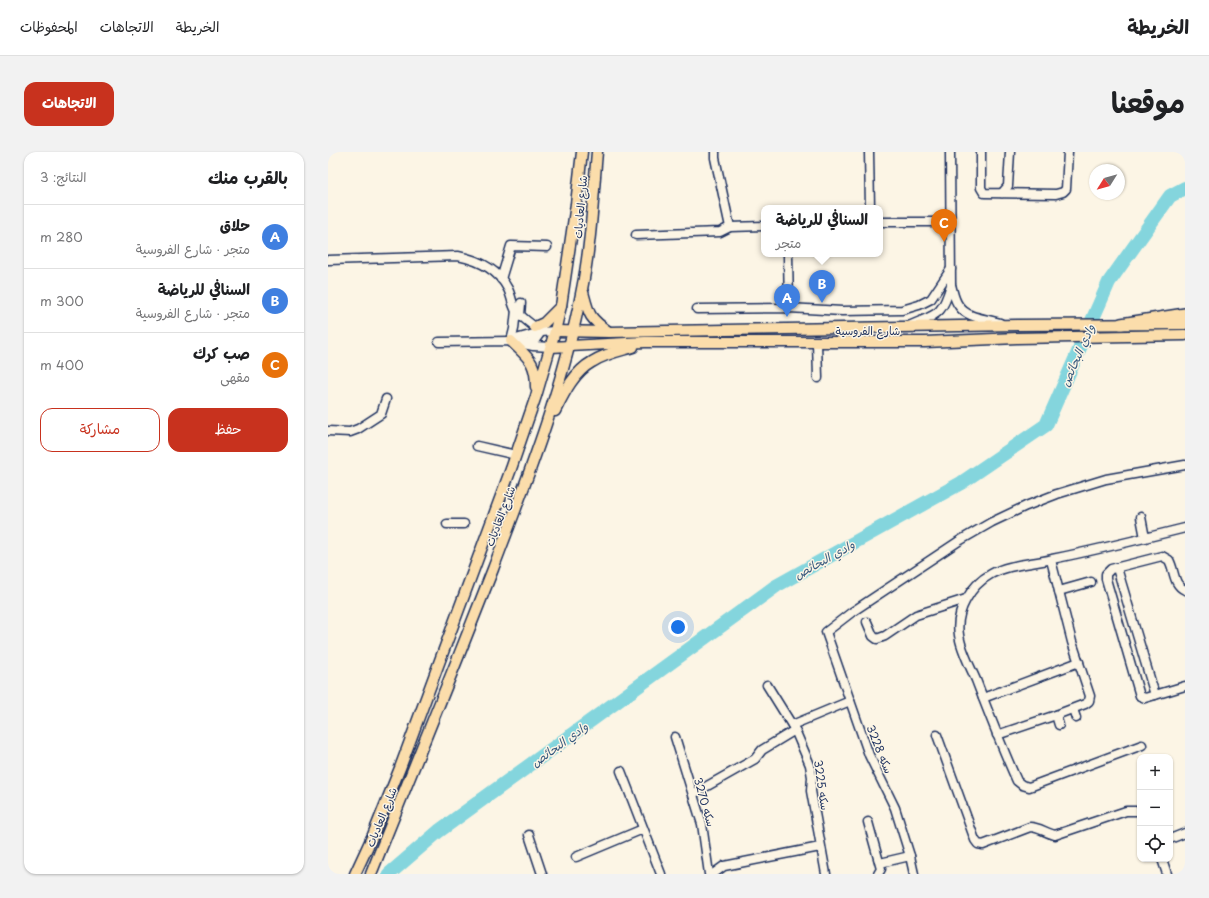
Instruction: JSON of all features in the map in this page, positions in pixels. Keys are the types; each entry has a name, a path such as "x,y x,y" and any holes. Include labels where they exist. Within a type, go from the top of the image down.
{"highway":[{"path":"1121,324 1185,314"}],"main road":[{"name":"شارع العاديات","path":"355,874 373,835 400,768 516,455 536,396 551,347 561,306 582,152"},
{"name":"شارع العاديات","path":"371,874 441,703 545,430 569,346 582,289 588,256 597,152"},
{"path":"582,289 588,313 595,322 609,332"},
{"path":"538,330 561,306"},
{"name":"شارع الفروسية","path":"555,331 572,330 609,332 1005,325 1185,324"},
{"name":"شارع الفروسية","path":"551,347 645,342 925,342 1017,338 1185,336"},
{"path":"511,340 533,366 536,374 536,396"},
{"path":"545,430 571,382 582,369 604,356 645,342"}],"street":[{"path":"715,152 714,158 730,227"},
{"path":"869,152 870,205"},
{"path":"950,152 951,285 958,305 964,312 975,317 1005,325"},
{"path":"981,152 981,188 984,193 1056,194 1063,192 1066,187 1068,152"},
{"path":"1002,193 1008,186 1010,152"},
{"path":"883,222 950,222"},
{"path":"636,235 720,232 730,227 761,226"},
{"path":"501,279 511,246 548,247"},
{"path":"328,260 458,256 470,259 481,263 492,270 501,279 518,312 538,330"},
{"path":"788,257 789,308"},
{"path":"697,309 789,308 902,310 919,305 931,299 951,269"},
{"path":"905,327 933,316 939,312 951,285"},
{"path":"511,340 521,303"},
{"path":"527,344 536,338 538,330"},
{"path":"511,340 538,330 555,331"},
{"path":"439,342 511,340 533,346 551,347"},
{"path":"816,342 818,378"},
{"path":"328,431 350,432 358,429 381,414 386,399"},
{"path":"477,446 516,455"},
{"name":"سكه 3228","path":"914,874 895,808 869,755 826,632 852,612 959,541 992,522 1026,506 1057,494 1106,479 1185,465"},
{"path":"1142,517 1145,538"},
{"path":"447,524 464,524"},
{"path":"1142,745 1029,787 1022,786 1017,781 997,735 959,635 961,610 966,599 981,580 1002,569 1051,560 1185,528"},
{"path":"1185,590 1176,582 1171,564 1166,557 1158,557 1109,570 1106,574 1140,696 1145,698 1185,686"},
{"path":"997,735 1073,709 1087,703 1090,698 1072,642 1051,560"},
{"path":"1117,568 1155,695"},
{"path":"1059,591 1091,582"},
{"path":"867,622 873,636 877,640 916,615 966,599"},
{"path":"983,698 1079,662"},
{"name":"سكه 3225","path":"767,685 794,727 810,765 812,777 811,791 826,874"},
{"path":"692,794 755,759 762,750 794,727 850,701"},
{"path":"1073,709 1076,718"},
{"path":"1056,715 1059,725"},
{"path":"937,735 975,840 978,844 983,845 1030,827 1037,827 1049,834 1055,835 1126,811 1137,811"},
{"name":"سكه 3270","path":"675,737 702,824 708,874"},
{"path":"621,770 661,874"},
{"path":"868,822 880,863 881,869 878,874"},
{"path":"576,857 643,829"},
{"path":"1173,838 1185,833"},
{"path":"529,835 542,874"},
{"path":"713,874 724,866 820,847"},
{"path":"880,863 910,856"},
{"path":"1163,862 1167,874"}],"waterway":[{"name":"وادي البحائص","path":"389,874 439,831 776,586 961,483 1046,425 1109,282 1170,196 1185,188"}],"place":[{"name":"صب كرك","path":"944,242"},
{"name":"السنافي للرياضة","path":"822,303"},
{"name":"حلاق","path":"787,317"}]}
